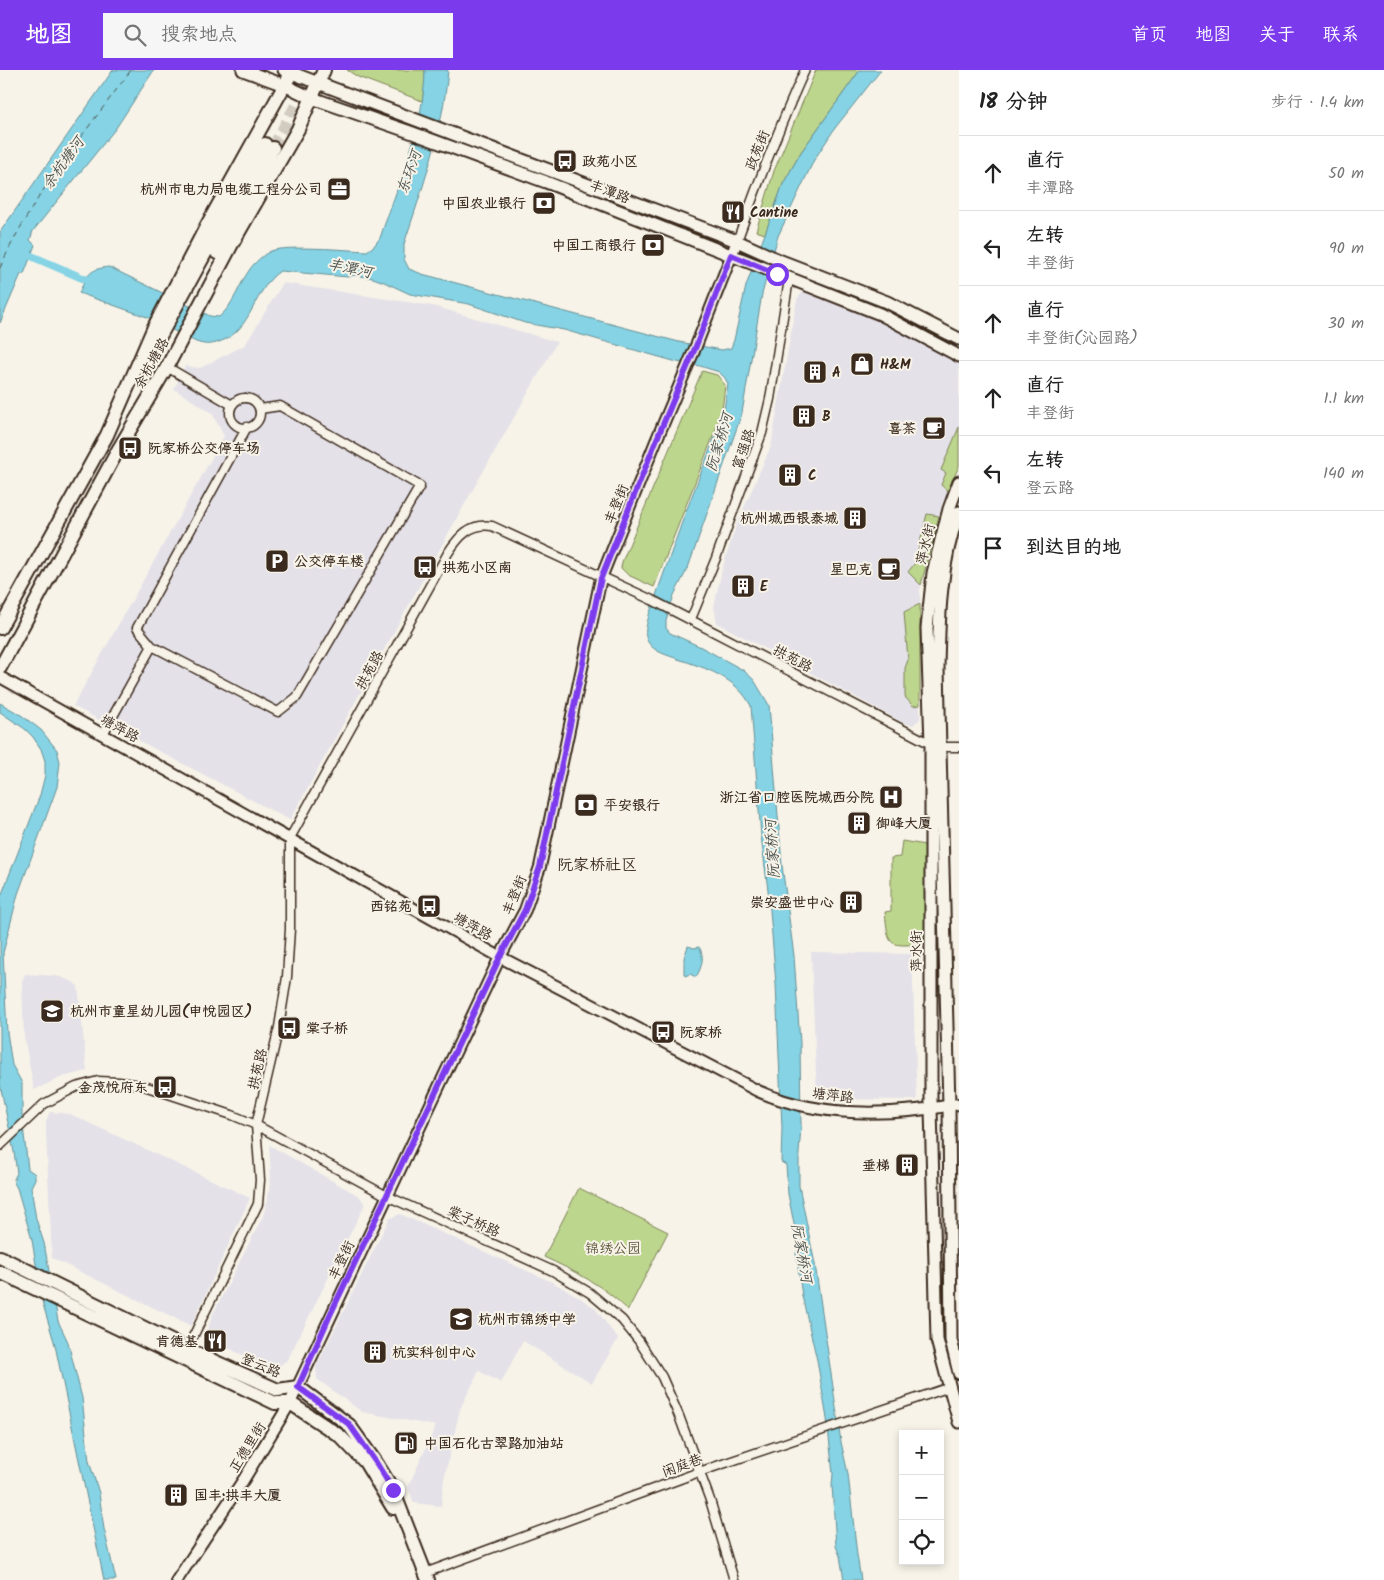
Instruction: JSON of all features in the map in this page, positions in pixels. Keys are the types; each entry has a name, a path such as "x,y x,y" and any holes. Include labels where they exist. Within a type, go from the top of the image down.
{"main road":[{"name":"丰潭路","path":"244,70 312,98 546,182 880,314 959,356"},
{"name":"余杭塘路","path":"0,668 118,450 167,367 167,335 187,298 232,244 298,129 324,70"},
{"name":"丰潭路","path":"290,71 737,241 780,261 887,302 959,339"},
{"name":"余杭塘路","path":"167,335 187,298 206,227 290,71"},
{"path":"187,298 269,146"},
{"path":"0,628 107,435 167,335"},
{"path":"118,450 167,335"},
{"name":"萍水街","path":"959,482 940,540 933,573 927,628 936,746 954,1105 951,1340 959,1373"},
{"name":"萍水街","path":"959,512 944,574 939,607 931,1108 937,1340 959,1422"},
{"name":"登云路","path":"2,1258 187,1349 278,1390 298,1387"},
{"name":"登云路","path":"3,1273 275,1403 290,1403 340,1436 365,1462 391,1504 424,1578"},
{"path":"298,1387 349,1424 377,1464 393,1490 424,1578"}],"street":[{"name":"政苑街","path":"737,241 777,134 805,70"},
{"path":"731,255 737,241"},
{"name":"丰登街","path":"290,1403 500,957 525,910 540,867 601,578 696,346 731,255"},
{"name":"富强路","path":"691,619 716,558 762,433 770,399 789,279"},
{"path":"167,367 232,405"},
{"path":"248,428 238,426 231,419 232,405 240,398 250,398 254,401 260,409 259,419 248,428 137,628 152,646 278,712 297,697 420,486 280,406 260,409"},
{"name":"拱苑路","path":"187,1349 258,1204 260,1180 256,1125 279,1027 287,977 290,929 290,838 448,553 462,535 471,528 482,525 492,526 677,612 936,746"},
{"path":"102,734 152,646"},
{"name":"塘萍路","path":"0,677 500,957 778,1100 837,1111 880,1114 954,1105"},
{"path":"936,746 959,746"},
{"name":"棠子桥路","path":"0,1146 44,1104 76,1087 98,1081 141,1085 232,1115 256,1125 387,1196 553,1271 590,1292 622,1320 639,1341 662,1377 679,1416 710,1500 734,1580"},
{"name":"闲庭巷","path":"424,1578 699,1472 950,1387"},
{"name":"正德里街","path":"177,1580 244,1479 290,1403"}],"shaded area":[{"path":"283,283 433,306 557,342 463,507 290,820 73,706 224,436 212,413 174,389 185,366 200,368 245,345"},
{"path":"806,288 875,318 959,362 959,466 942,505 920,590 920,719 913,725 904,723 717,623 714,607 722,569 736,526 771,446 797,299"},
{"path":"811,952 912,954 917,1100 817,1099"},
{"name":"杭州市童星幼儿园(申悦园区)","path":"25,974 57,976 71,981 78,986 87,1071 62,1077 34,1090 24,1036 22,981"},
{"path":"50,1112 70,1114 250,1198 191,1326 52,1258 46,1134 46,1121"},
{"path":"269,1145 359,1196 365,1204 288,1359 276,1369 265,1366 210,1339 208,1328 212,1316 263,1216 268,1199 271,1175"},
{"path":"400,1214 552,1282 574,1294 595,1308 618,1339 592,1383 523,1341 501,1383 479,1371 460,1409 444,1479 441,1506 414,1503 408,1487 436,1426 362,1412 317,1379 316,1367 389,1219"}],"green space":[{"path":"347,70 425,70 422,101 358,77"},
{"path":"816,70 860,70 801,152 783,184 765,234 756,231 774,171"},
{"path":"702,371 717,375 725,385 723,403 716,429 654,587 628,575 621,568 622,562"},
{"path":"959,427 959,466 948,491 941,485 946,473 941,470"},
{"path":"927,514 939,516 921,585 908,572 915,563"},
{"path":"920,604 920,705 913,706 905,697 905,668 908,660 904,612"},
{"path":"902,841 925,845 925,936 921,944 895,944 891,942 887,931 885,912 891,911 891,858 900,857"},
{"name":"锦绣公园","path":"579,1188 668,1232 628,1310 599,1286 544,1257"}],"water":[{"name":"余杭塘河","path":"113,70 154,70 116,128 33,231 30,240 35,245 24,274 21,274 0,323 0,232"},
{"path":"425,70 448,70 437,136 404,244 404,259 409,269 679,342 722,350 731,348 746,286 783,184 801,152 860,70 881,70 835,128 814,160 778,236 762,294 742,413 688,568 674,595 666,621 666,628 670,633 701,647 743,670 754,680 769,705 782,865 794,956 800,1043 801,1127 799,1186 815,1264 841,1442 848,1474 861,1580 844,1580 840,1556 836,1546 833,1474 827,1419 817,1360 802,1296 796,1253 799,1249 788,1194 786,1165 781,1162 782,1128 776,984 769,898 761,836 751,706 738,688 720,675 657,651 648,642 646,636 649,615 723,416 728,384 725,378 719,372 700,366 677,362 564,330 525,323 469,304 410,294 373,278 354,275 348,277 280,271 264,288 239,329 230,337 211,344 196,342 147,317 79,293 89,274 109,267 210,316 219,317 229,307 252,266 271,251 303,248 367,251 380,238 409,156 424,92"},
{"path":"0,703 21,715 41,730 57,750 60,762 57,787 18,894 3,953 7,1032 12,1065 22,1083 22,1117 28,1169 35,1174 31,1187 36,1219 44,1243 58,1321 68,1342 82,1398 89,1461 99,1493 104,1529 116,1580 104,1580 55,1345 42,1301 32,1240 14,1183 17,1173 0,1084 0,899 40,795 45,775 45,761 41,749 33,737 25,729 0,712"},
{"path":"688,946 699,947 701,950 701,966 696,977 690,974 685,976 684,974 684,958"}],"waterway":[{"name":"丰潭河","path":"22,252 94,283"}],"ferry route":[{"path":"0,268 27,216 43,191 131,70"}],"tunnel":[{"path":"273,148 315,70"}],"place":[{"name":"政苑小区","path":"565,161"},
{"name":"杭州市电力局电缆工程分公司","path":"339,189"},
{"name":"中国农业银行","path":"544,203"},
{"name":"Cantine","path":"733,212"},
{"name":"中国工商银行","path":"653,245"},
{"name":"H&M","path":"862,364"},
{"name":"A","path":"815,372"},
{"name":"B","path":"804,416"},
{"name":"喜茶","path":"934,428"},
{"name":"阮家桥公交停车场","path":"130,448"},
{"name":"C","path":"790,475"},
{"name":"杭州城西银泰城","path":"855,518"},
{"name":"公交停车楼","path":"277,561"},
{"name":"拱苑小区南","path":"425,567"},
{"name":"星巴克","path":"889,569"},
{"name":"E","path":"743,586"},
{"name":"浙江省口腔医院城西分院","path":"891,797"},
{"name":"平安银行","path":"586,805"},
{"name":"御峰大厦","path":"859,823"},
{"name":"崇安盛世中心","path":"851,902"},
{"name":"西铭苑","path":"429,906"},
{"name":"杭州市童星幼儿园(申悦园区)","path":"52,1011"},
{"name":"棠子桥","path":"289,1028"},
{"name":"阮家桥","path":"663,1032"},
{"name":"金茂悦府东","path":"165,1087"},
{"name":"垂梯","path":"907,1165"},
{"name":"杭州市锦绣中学","path":"461,1319"},
{"name":"肯德基","path":"215,1341"},
{"name":"杭实科创中心","path":"375,1352"},
{"name":"中国石化古翠路加油站","path":"406,1443"},
{"name":"国丰·拱丰大厦","path":"176,1495"}],"district":[{"name":"阮家桥社区","path":"597,864"}],"route":[{"path":"393,1490 349,1424 298,1387 330,1315 500,957 525,910 540,867 601,578 696,346 731,255 777,274"}],"water label":[{"name":"东环河","path":"409,172"},
{"name":"阮家桥河","path":"719,442"},
{"name":"阮家桥河","path":"772,849"},
{"name":"阮家桥河","path":"802,1253"}]}
